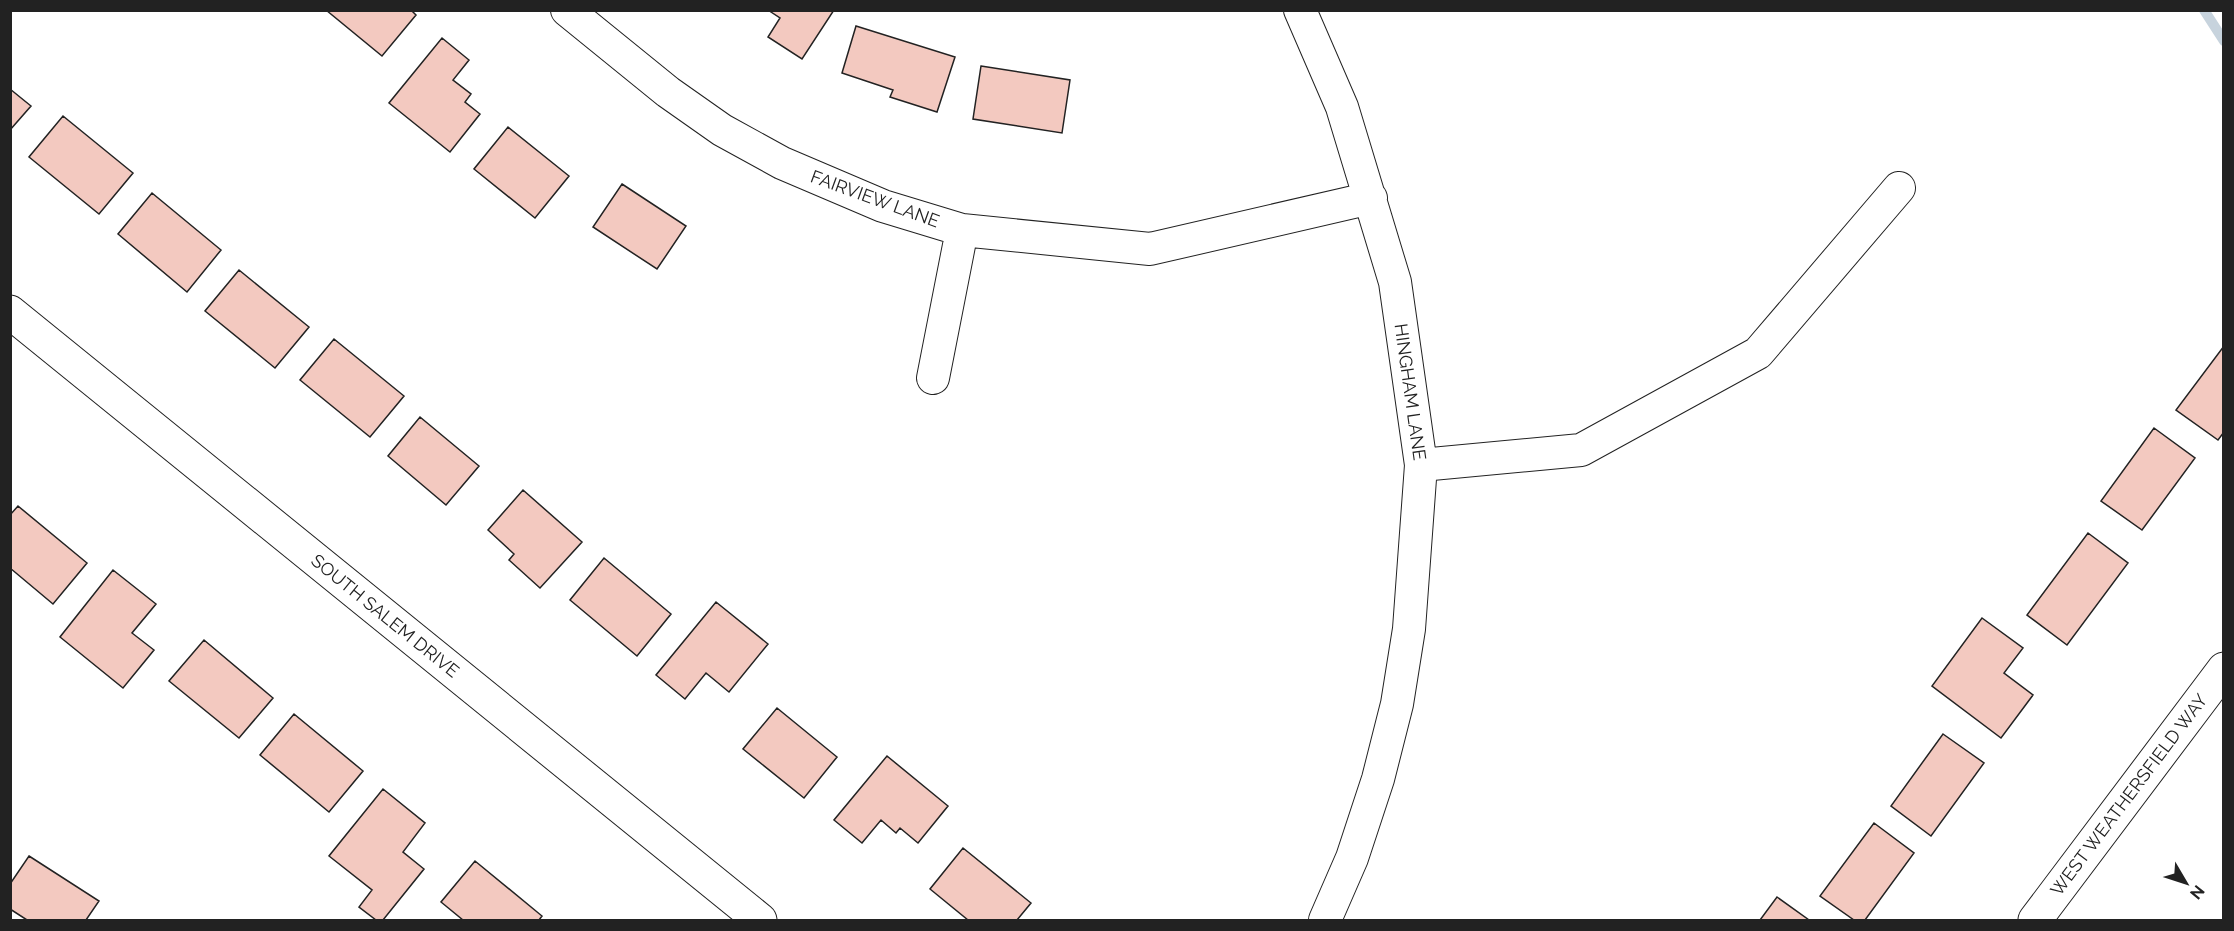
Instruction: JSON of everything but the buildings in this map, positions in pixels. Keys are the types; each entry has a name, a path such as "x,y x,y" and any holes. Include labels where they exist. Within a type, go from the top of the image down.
{"street":[{"name":"FAIRVIEW LANE","path":"567,10 668,92 722,130 782,163 883,206 962,230 1150,249 1371,198"},
{"name":"HINGHAM LANE","path":"1300,10 1342,107 1395,282 1421,465 1409,629 1397,704 1378,779 1352,858 1325,921"},
{"path":"1421,465 1581,450 1758,352 1899,188"},
{"path":"933,378 962,230"},
{"name":"SOUTH SALEM DRIVE","path":"10,312 760,921"},
{"name":"WEST WEATHERSFIELD WAY","path":"2035,921 2223,669"}],"waterway":[{"path":"2204,10 2224,41"}]}
